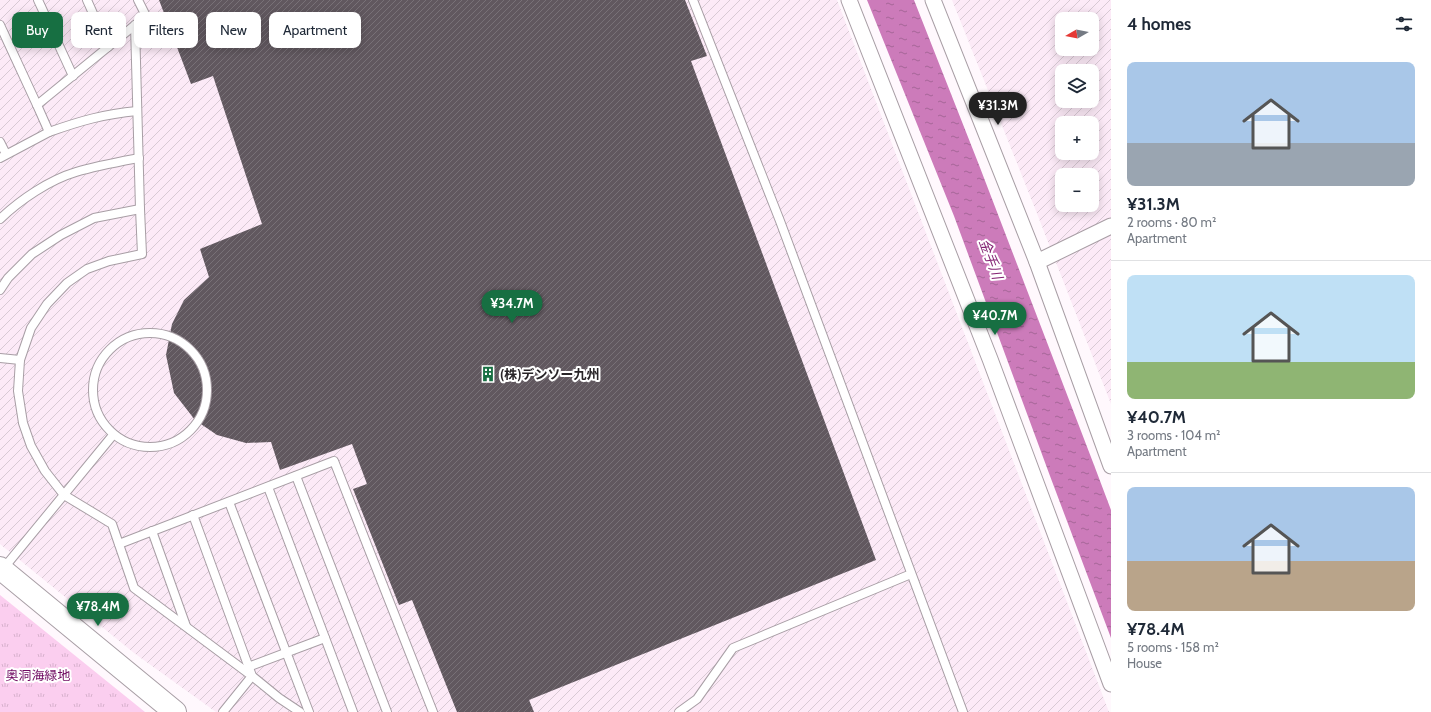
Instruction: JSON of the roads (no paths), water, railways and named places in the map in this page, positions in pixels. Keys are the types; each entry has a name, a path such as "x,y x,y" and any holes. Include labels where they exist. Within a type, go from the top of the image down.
{"street":[{"path":"849,0 990,359 1111,684"},
{"path":"933,0 1037,262 1111,466"},
{"path":"1037,262 1111,226"},
{"path":"1,569 175,712"}],"lane":[{"path":"38,0 73,76"},
{"path":"87,0 92,12"},
{"path":"138,0 144,12"},
{"path":"693,0 780,221 963,712"},
{"path":"0,25 49,132"},
{"path":"126,32 134,26"},
{"path":"37,105 107,48"},
{"path":"136,48 142,254 109,261 87,269 67,283 47,304 31,328 20,360 18,391 23,423 31,446 45,471 64,495 112,524 134,588 252,676 279,698 300,712"},
{"path":"0,142 3,156 49,132 88,119 137,111"},
{"path":"0,219 36,190 74,172 139,158"},
{"path":"0,290 8,278 32,254 61,235 94,218 140,209"},
{"path":"144,332 167,334 187,345 201,362 208,384 206,407 195,427 177,441 156,448 133,446 114,435 99,417 92,396 94,373 105,353 123,339 144,332"},
{"path":"0,358 20,360"},
{"path":"1,569 114,435"},
{"path":"119,544 334,461 434,712"},
{"path":"296,476 387,712"},
{"path":"268,487 353,712"},
{"path":"229,502 309,712"},
{"path":"193,515 252,676"},
{"path":"152,531 186,627"},
{"path":"679,712 697,699 733,648 911,574"},
{"path":"248,667 325,638"},
{"path":"223,712 252,676"}],"water":[{"name":"金手川","path":"867,0 914,0 1094,465 1111,510 1111,638 954,216"}],"place":[{"name":"(株)デンソー九州","path":"488,374"}],"park label":[{"name":"奥洞海緑地","path":"38,675"}]}
